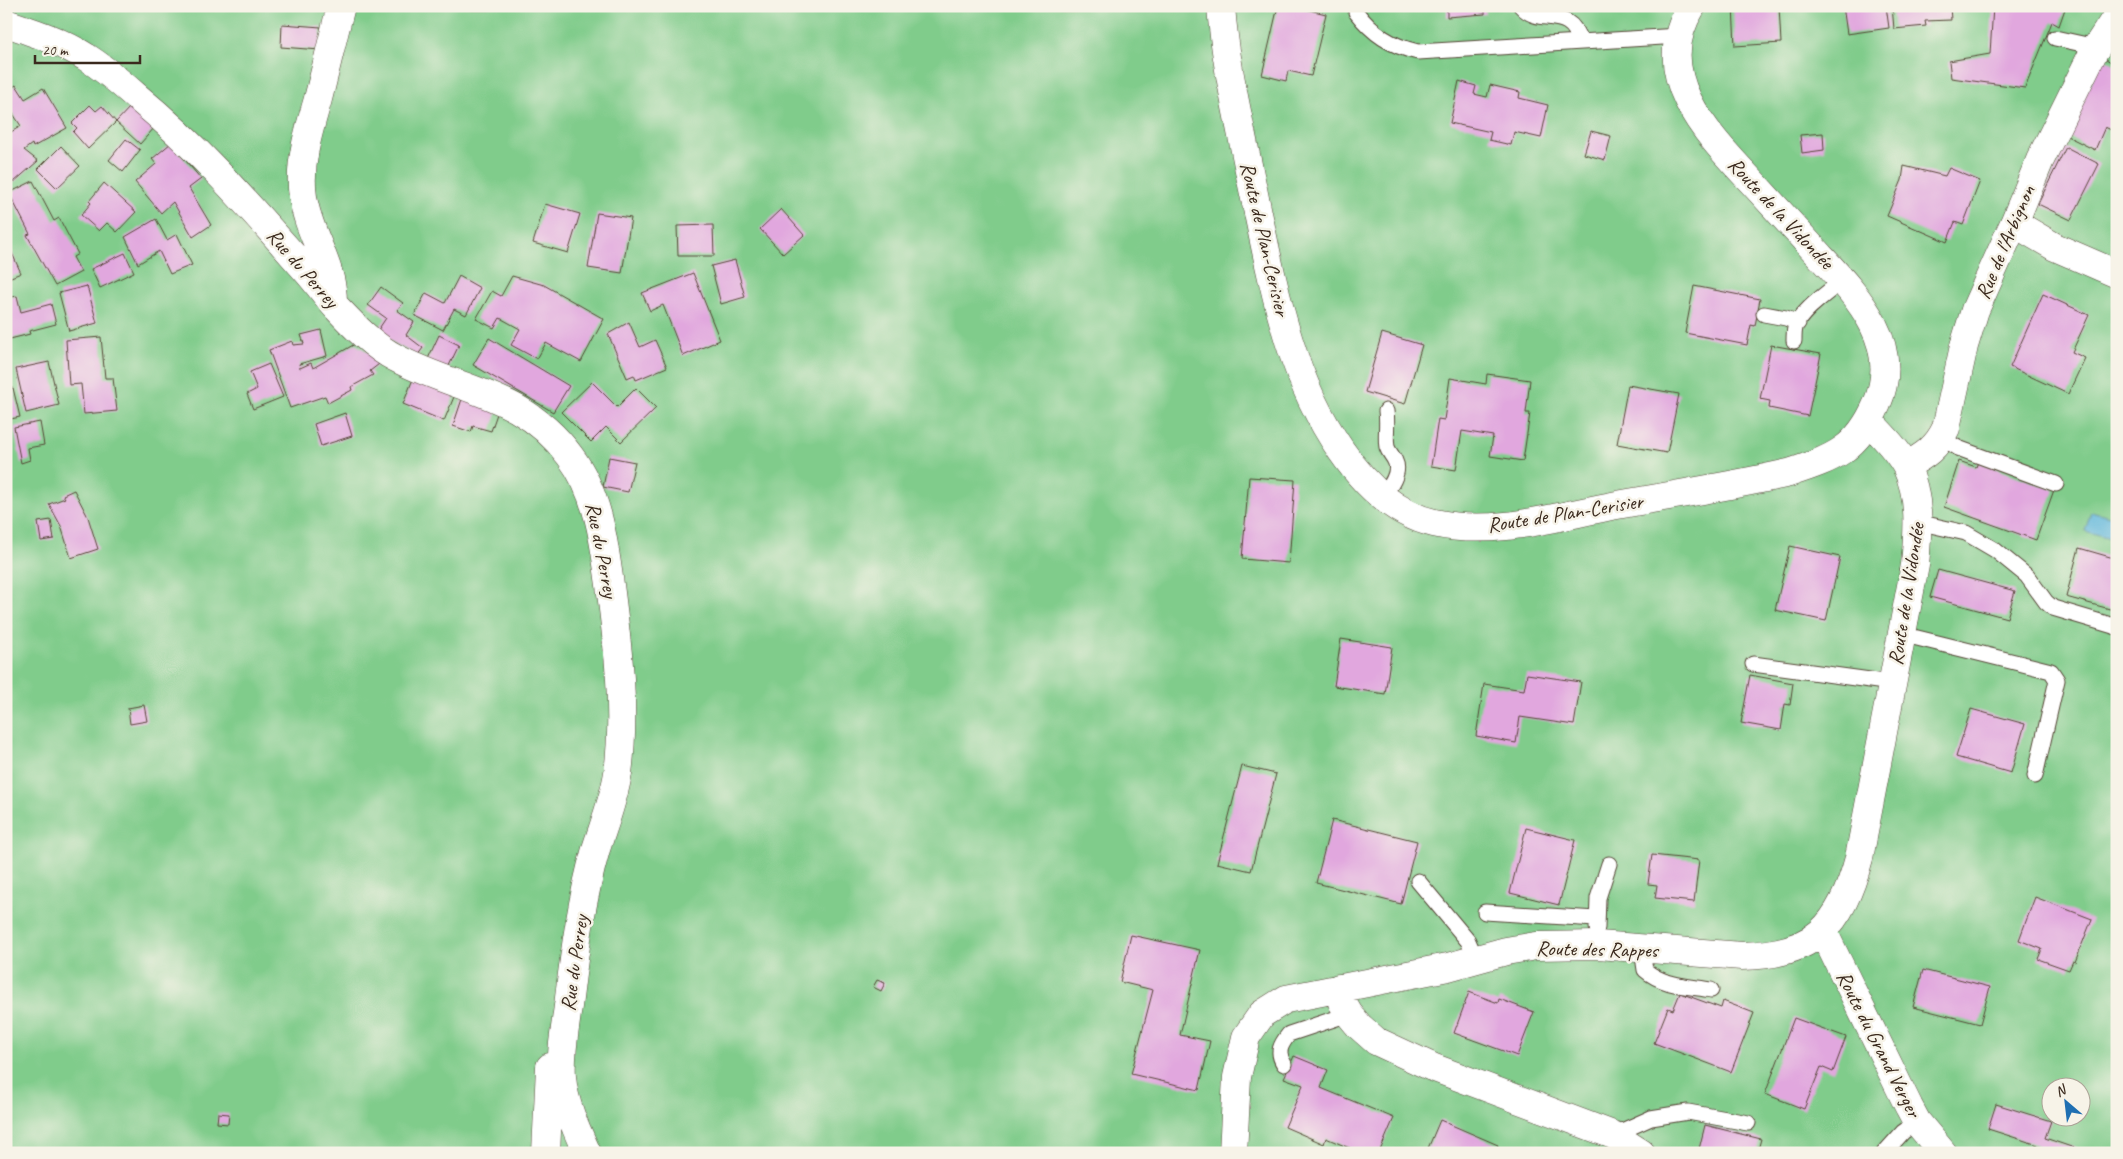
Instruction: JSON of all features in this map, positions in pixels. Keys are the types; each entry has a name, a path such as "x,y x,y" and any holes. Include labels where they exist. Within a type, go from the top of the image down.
{"street":[{"path":"333,303 333,292 327,264 308,216 303,198 302,180 311,124 341,6"},
{"name":"Route de Plan-Cerisier","path":"1221,6 1228,62 1243,138 1271,274 1290,343 1315,405 1335,440 1356,471 1382,498 1430,523 1471,528 1504,526 1789,473 1822,462 1843,450 1860,436 1870,421"},
{"name":"Route de la Vidondée","path":"1692,6 1678,36 1676,56 1679,77 1687,99 1698,119 1726,154 1843,280 1867,310 1876,327 1882,345 1884,361 1879,399 1870,421 1906,466 1918,512 1915,565 1853,880 1846,898 1836,915 1823,931"},
{"name":"Rue de l'Arbignon","path":"1942,438 1946,428 1964,346 1975,310 2040,160 2096,48 2117,16"},
{"name":"Rue du Perrey","path":"6,23 40,35 84,56 166,120 247,203 333,303 379,347 393,356 492,395 528,415 553,435 563,446 588,486 603,534 615,623 620,691 620,744 613,797 582,903 570,985 562,1060 562,1081 572,1118 587,1153"},
{"path":"2014,223 2055,247 2117,274"},
{"path":"1906,466 1931,450 1942,438"},
{"name":"Route des Rappes","path":"1233,1153 1237,1076 1244,1044 1253,1025 1262,1014 1286,999 1448,968 1506,951 1597,932 1642,949 1764,956 1783,953 1799,946 1823,931"},
{"name":"Route du Grand Verger","path":"1823,931 1917,1122 1944,1153"},
{"path":"546,1153 548,1090 558,995 565,986 570,985"},
{"path":"1339,988 1342,1002 1349,1014 1366,1033 1384,1045 1432,1067 1613,1135 1641,1153"}],"lane":[{"path":"1522,6 1528,13 1559,18 1569,22 1578,34 1580,42"},
{"path":"1356,12 1368,27 1383,39 1401,48 1418,52 1678,36"},
{"path":"2055,38 2096,48"},
{"path":"1794,341 1795,328 1814,303 1843,280"},
{"path":"1764,314 1786,318 1798,323"},
{"path":"1382,498 1390,488 1397,470 1396,463 1387,446 1388,424 1386,411"},
{"path":"1942,438 1958,448 2056,484"},
{"path":"1917,522 1966,532 1995,550 2027,576 2046,602 2053,608 2117,627"},
{"path":"1901,634 2050,671 2054,674 2056,680 2035,776"},
{"path":"1753,664 1892,684"},
{"path":"1486,912 1597,932 1598,898 1609,864"},
{"path":"1418,881 1468,940 1476,959"},
{"path":"1642,949 1645,970 1654,978 1664,982 1710,990"},
{"path":"1284,1064 1279,1050 1282,1042 1289,1034 1349,1014"},
{"path":"1613,1135 1651,1118 1688,1112 1748,1123"},
{"path":"1884,1153 1903,1132 1917,1122"}],"green space":[{"path":"6,6 2117,6 2117,1153 6,1153"}],"water":[{"path":"2091,511 2117,518 2117,540 2085,531"}],"building":[{"path":"1278,6 1293,6 1326,14 1311,76 1288,71 1286,81 1262,75"},
{"path":"1447,6 1485,6 1485,14 1447,17"},
{"path":"1733,6 1779,6 1781,43 1735,46"},
{"path":"1843,6 1886,6 1889,28 1847,34"},
{"path":"1892,6 1950,6 1951,20 1925,21 1926,26 1894,29"},
{"path":"1993,6 2066,6 2059,26 2052,22 2025,88 1951,78 1949,61 1990,54"},
{"path":"282,24 321,27 320,50 281,47"},
{"path":"2103,57 2117,66 2117,125 2113,131 2105,127 2095,150 2065,135"},
{"path":"1459,81 1476,86 1474,94 1487,97 1490,85 1520,92 1519,98 1548,105 1541,138 1514,132 1511,145 1489,140 1491,132 1450,123"},
{"path":"16,85 25,99 43,88 67,128 33,147 32,144 24,150 38,161 14,182 6,173 6,135 21,126 6,103 6,91"},
{"path":"90,105 96,111 102,106 116,122 88,149 73,132 77,128 72,123"},
{"path":"131,106 155,127 140,144 116,122"},
{"path":"1591,131 1611,136 1605,160 1584,154"},
{"path":"1823,133 1824,150 1802,153 1800,135"},
{"path":"126,139 140,150 123,172 109,160"},
{"path":"171,143 201,179 189,188 211,225 193,237 173,202 161,213 135,182 156,164 152,159"},
{"path":"61,146 80,166 57,188 38,169"},
{"path":"2066,147 2099,164 2071,220 2038,204"},
{"path":"1904,166 1945,176 1949,168 1980,181 1963,225 1955,222 1947,242 1887,216 1902,180"},
{"path":"33,181 54,221 59,218 78,254 73,257 81,272 55,286 27,235 30,234 9,193"},
{"path":"104,183 136,212 117,232 107,223 99,231 81,215 91,203 89,201"},
{"path":"545,204 580,214 568,253 533,243"},
{"path":"781,209 804,235 783,254 760,229"},
{"path":"597,213 631,218 622,273 588,268"},
{"path":"156,219 167,240 177,234 192,265 170,274 159,251 138,264 125,237"},
{"path":"713,225 714,256 678,256 677,226"},
{"path":"6,240 21,273 6,279"},
{"path":"125,253 134,272 100,288 91,269"},
{"path":"735,260 745,297 721,304 711,266"},
{"path":"693,273 720,340 683,356 663,305 650,311 642,293"},
{"path":"459,276 480,288 466,315 454,309 443,330 414,315 426,293 445,303"},
{"path":"512,276 544,285 604,319 581,362 546,343 537,359 511,345 520,329 500,318 494,328 476,319 492,291 501,296"},
{"path":"87,286 97,323 69,331 59,293"},
{"path":"1694,286 1760,299 1755,326 1751,325 1747,345 1685,333"},
{"path":"381,287 403,303 397,310 414,322 406,335 423,348 417,356 376,333 386,318 368,305"},
{"path":"2043,294 2089,315 2072,352 2085,358 2068,394 2010,367"},
{"path":"17,296 21,312 51,304 56,324 29,331 30,334 6,340 6,298"},
{"path":"629,322 640,347 655,340 667,367 636,380 634,375 627,378 608,334"},
{"path":"321,330 327,356 299,364 300,368 311,363 313,368 355,344 383,361 370,371 373,375 351,387 352,390 328,403 325,396 290,408 269,350 292,341 293,345 304,344 301,335"},
{"path":"1382,333 1422,345 1405,404 1365,392"},
{"path":"439,335 459,345 446,372 426,363"},
{"path":"101,337 105,378 113,378 117,411 84,414 81,384 69,385 66,340"},
{"path":"489,338 569,386 553,412 473,365"},
{"path":"1771,345 1821,354 1808,416 1769,408 1770,401 1760,399"},
{"path":"49,362 59,405 26,413 16,369"},
{"path":"269,364 283,397 253,409 247,394 257,389 250,372"},
{"path":"415,374 456,392 444,421 403,404"},
{"path":"1487,374 1530,380 1526,413 1530,413 1523,461 1490,456 1493,436 1462,431 1456,470 1431,466 1438,419 1444,420 1450,378 1486,384"},
{"path":"592,382 617,407 636,388 656,408 621,442 606,427 591,442 561,412"},
{"path":"1628,385 1679,394 1667,453 1617,444"},
{"path":"13,388 20,417 6,420 6,390"},
{"path":"463,396 499,408 491,431 473,426 471,432 453,426"},
{"path":"345,413 352,436 321,446 314,424"},
{"path":"40,422 44,445 28,448 30,460 21,463 14,427"},
{"path":"609,457 635,462 628,492 603,487"},
{"path":"1959,461 1976,467 1978,462 2054,490 2036,540 1944,507"},
{"path":"1249,477 1295,480 1289,563 1242,559"},
{"path":"74,490 88,517 98,549 71,558 61,526 49,504 65,498 63,495"},
{"path":"51,520 54,539 41,541 38,522"},
{"path":"1790,546 1840,557 1826,621 1775,610"},
{"path":"2079,548 2117,559 2117,611 2066,597"},
{"path":"1938,570 2015,591 2007,618 1930,597"},
{"path":"1341,639 1392,647 1385,694 1334,686"},
{"path":"1527,674 1581,682 1574,725 1520,717 1516,743 1476,736 1484,684 1524,690"},
{"path":"1750,675 1793,683 1790,705 1785,704 1781,730 1741,723"},
{"path":"144,705 147,721 130,724 128,708"},
{"path":"1971,709 2025,724 2011,773 1956,757"},
{"path":"1242,766 1276,774 1251,871 1217,863"},
{"path":"1332,820 1417,841 1401,904 1316,883"},
{"path":"1526,828 1575,840 1559,905 1510,893"},
{"path":"1652,855 1699,860 1694,902 1655,898 1657,885 1648,884"},
{"path":"2035,897 2092,919 2075,962 2073,961 2069,970 2038,959 2042,949 2019,940"},
{"path":"1131,935 1200,950 1180,1035 1210,1041 1199,1090 1131,1074 1153,990 1120,982"},
{"path":"1923,970 1990,987 1980,1024 1913,1007"},
{"path":"877,980 885,983 881,991 873,987"},
{"path":"1469,992 1498,1003 1499,999 1534,1012 1517,1056 1454,1033"},
{"path":"1680,993 1721,1008 1723,1001 1754,1013 1731,1072 1654,1043 1668,1008 1673,1010"},
{"path":"1794,1018 1846,1037 1833,1072 1821,1067 1804,1109 1765,1094"},
{"path":"1294,1056 1328,1070 1321,1088 1394,1118 1379,1153 1361,1153 1326,1138 1324,1144 1285,1127 1303,1085 1284,1078"},
{"path":"1996,1104 2040,1118 2040,1126 2049,1126 2045,1138 2089,1153 2036,1153 2038,1145 1988,1129"},
{"path":"218,1113 229,1114 228,1124 217,1123"},
{"path":"1440,1120 1498,1145 1495,1153 1426,1153"},
{"path":"1705,1125 1761,1139 1757,1153 1698,1153"}]}
